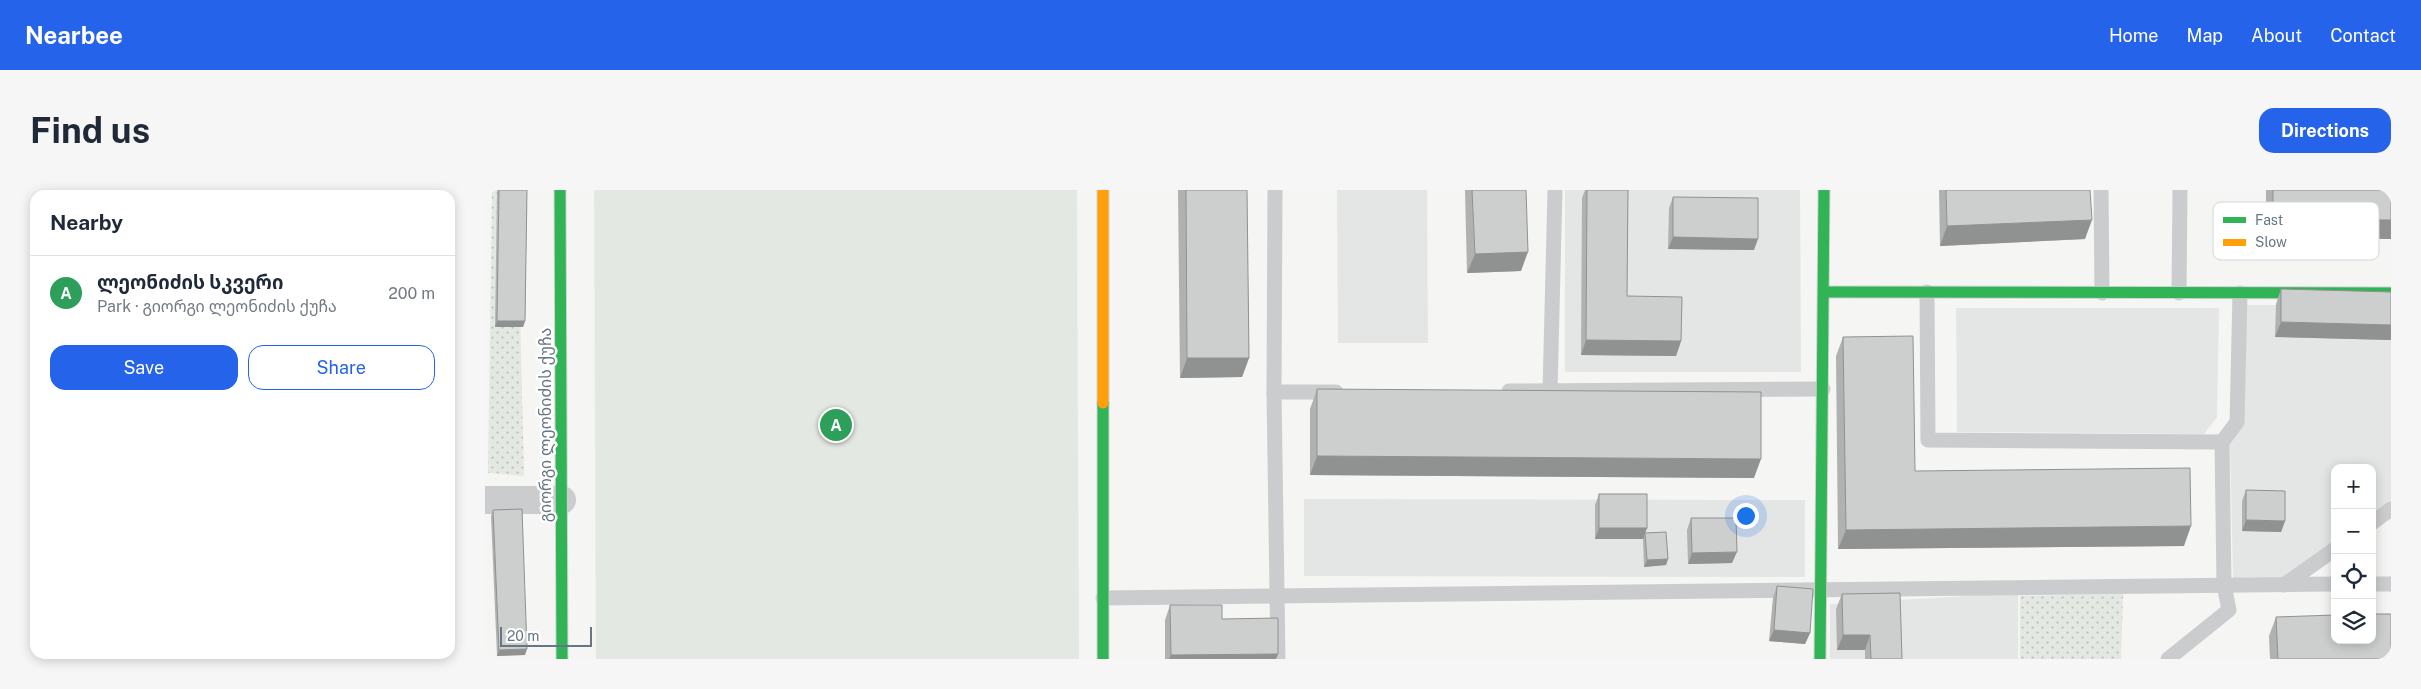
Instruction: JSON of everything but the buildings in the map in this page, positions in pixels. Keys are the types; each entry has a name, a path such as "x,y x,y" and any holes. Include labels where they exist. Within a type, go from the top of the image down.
{"street":[{"name":"გიორგი ლეონიძის ქუჩა","path":"561,190 562,659"},
{"path":"1103,190 1103,659"},
{"path":"1820,659 1824,190"},
{"path":"1824,292 2391,293"},
{"path":"485,500 561,500"}],"lane":[{"path":"1275,190 1274,392 1278,659"},
{"path":"1550,390 1555,190"},
{"path":"2101,190 2102,293"},
{"path":"2179,293 2180,190"},
{"path":"1927,292 1928,440 2222,442"},
{"path":"2168,659 2229,610 2224,585 2222,442 2237,422 2240,293"},
{"path":"1494,391 1823,389"},
{"path":"1274,392 1351,392"},
{"path":"2376,519 2391,509"},
{"path":"2284,585 2331,552"},
{"path":"1103,598 2331,584"},
{"path":"2376,584 2391,584"}],"shaded area":[{"path":"492,190 517,190 524,476 488,473"},
{"path":"594,190 1077,190 1079,659 596,659"},
{"path":"1337,190 1427,190 1428,343 1338,343"},
{"path":"1565,190 1800,190 1801,372 1565,372"},
{"path":"2246,305 2391,305 2391,503 2376,513 2376,464 2331,464 2331,546 2287,577 2233,578 2230,442"},
{"path":"1956,308 2219,308 2217,417 2204,434 1957,432"},
{"path":"1304,499 1805,500 1805,577 1304,576"},
{"path":"2018,593 2018,659 1830,659 1830,604"},
{"path":"2123,594 2121,659 2020,659 2020,596"}],"traffic: fast":[{"path":"560,190 562,659"},
{"path":"1820,659 1824,190"},
{"path":"1824,292 2391,293"},
{"path":"1103,403 1103,659"}],"traffic: slow":[{"path":"1103,190 1103,403"}],"place":[{"name":"ლეონიძის სკვერი","path":"836,425"}]}
